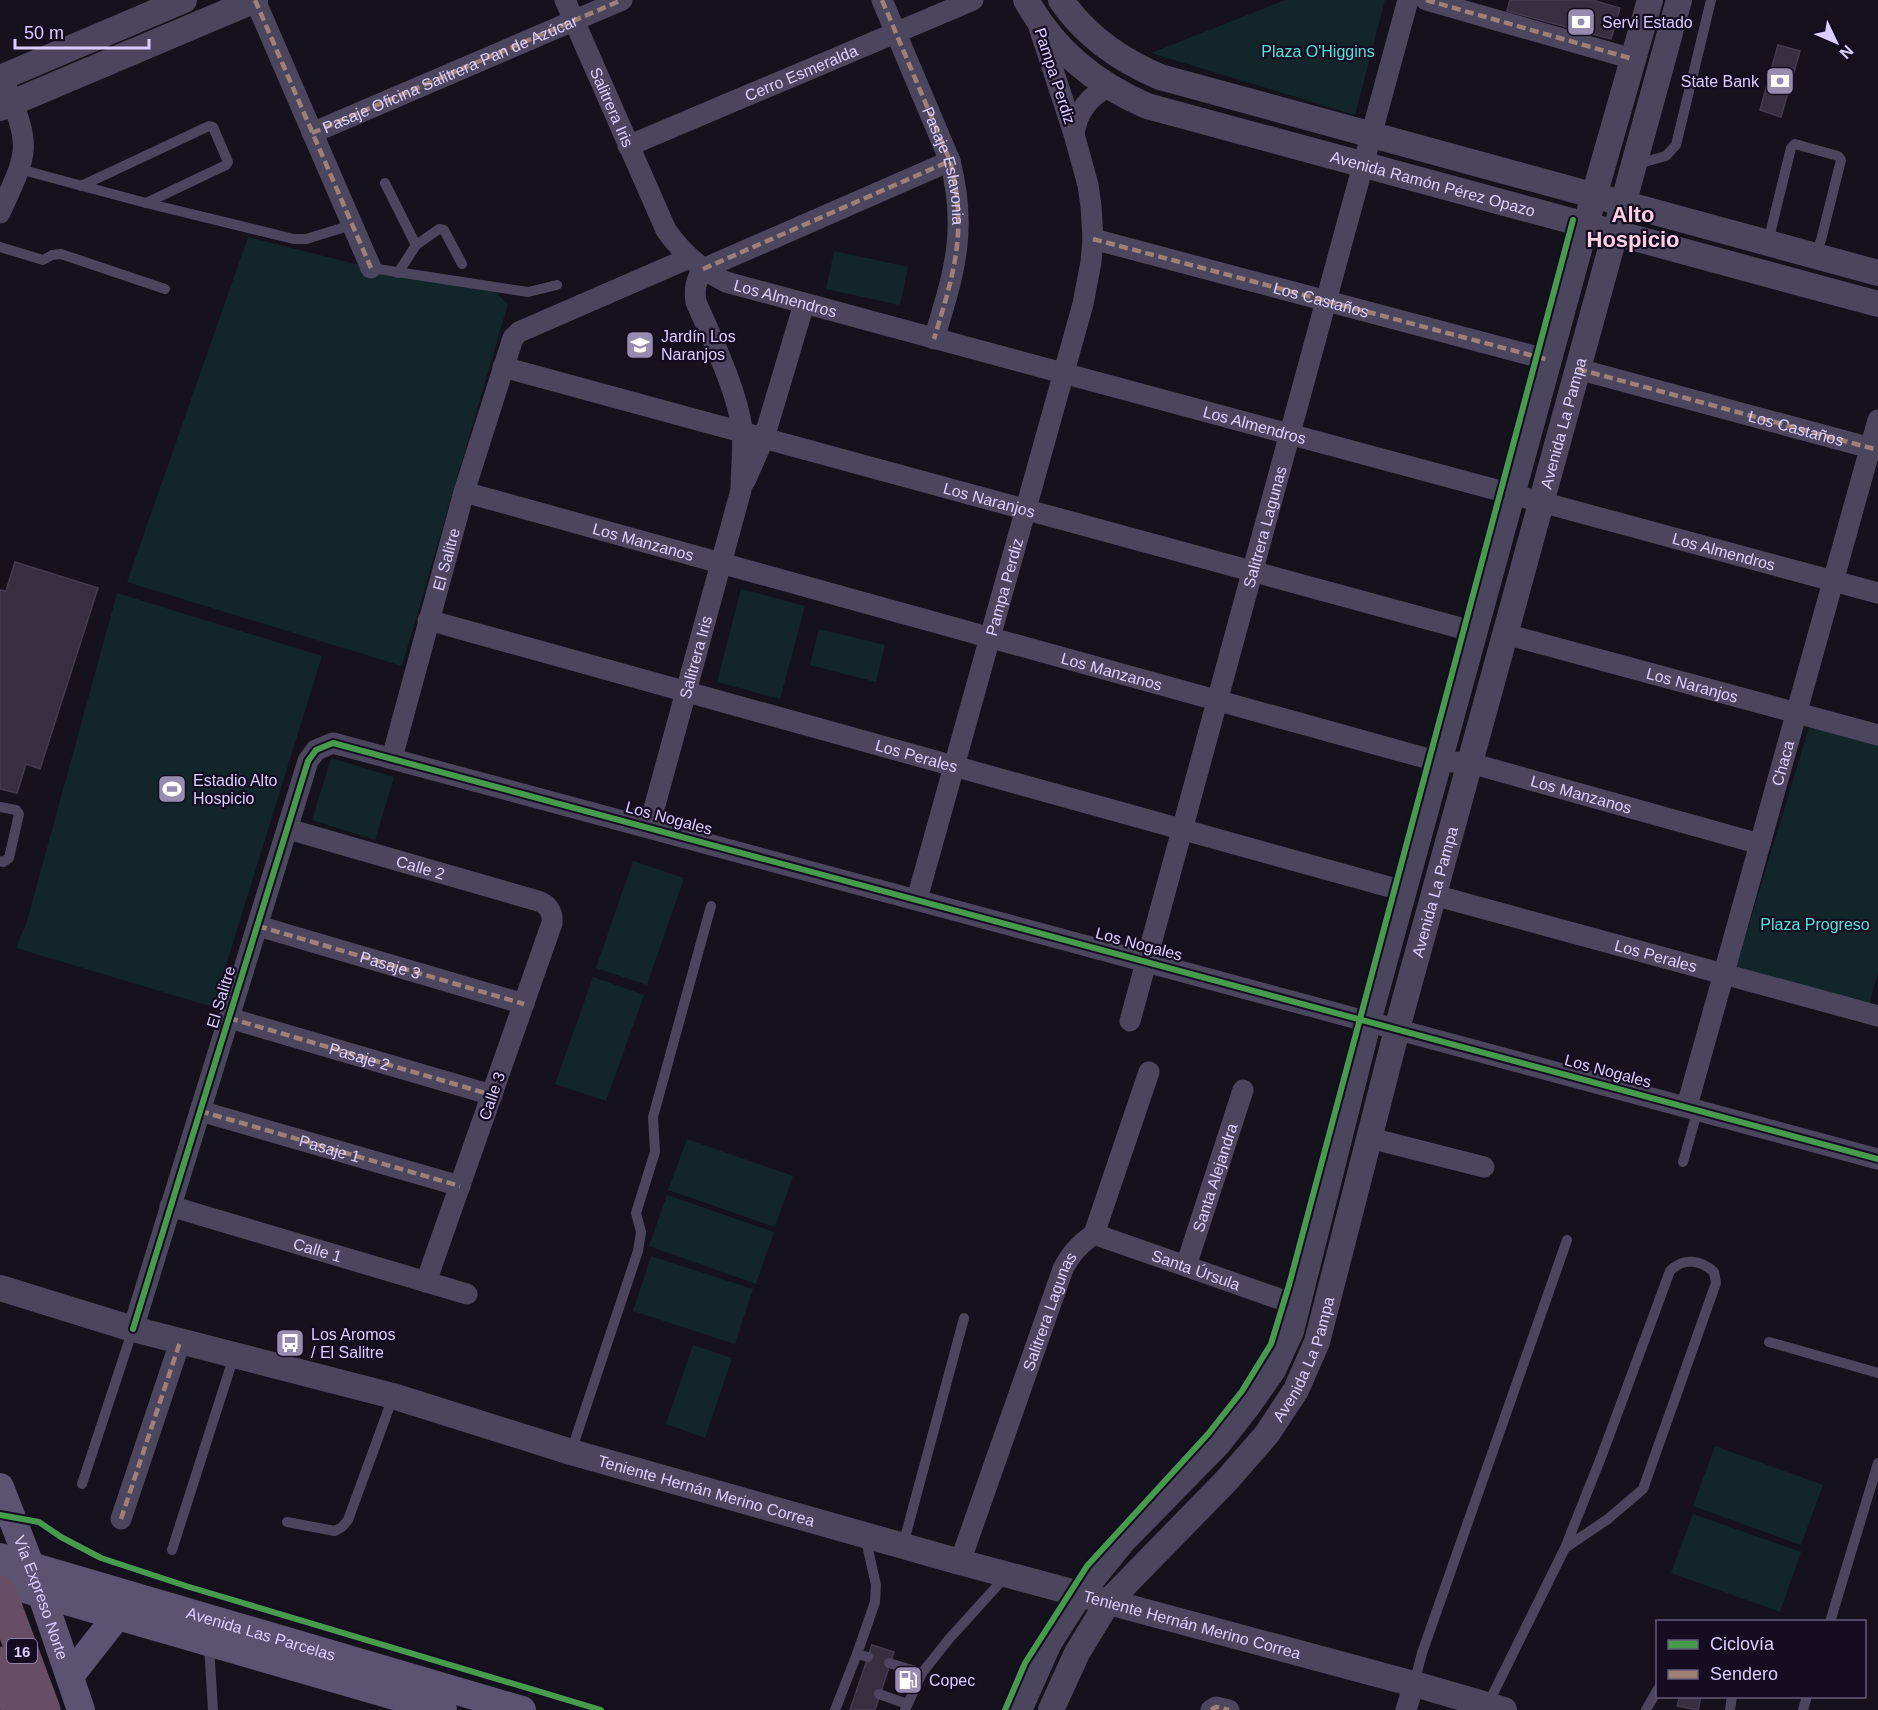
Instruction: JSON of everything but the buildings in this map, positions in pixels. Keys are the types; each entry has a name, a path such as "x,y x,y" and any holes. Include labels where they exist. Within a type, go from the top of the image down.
{"highway":[{"name":"16","path":"16,1577 44,1710"},
{"name":"16","path":"0,1663 18,1710"}],"main road":[{"name":"Vía Expreso Norte","path":"0,1487 16,1577 70,1676 81,1710"},
{"name":"Avenida Las Parcelas","path":"16,1577 117,1616 209,1642 384,1697 442,1710"},
{"name":"Avenida Las Parcelas","path":"16,1577 522,1710"},
{"path":"70,1676 117,1616"}],"street":[{"path":"0,213 20,169 24,137 6,106 1,78 184,0"},
{"path":"6,106 255,0 371,268"},
{"name":"Salitrera Iris","path":"565,0 658,214"},
{"name":"Pasaje Oficina Salitrera Pan de Azúcar","path":"312,133 622,0"},
{"name":"Pasaje Eslavonia","path":"882,0 950,161 958,205 958,250 954,272 934,339"},
{"name":"Cerro Esmeralda","path":"628,146 973,0"},
{"name":"Avenida Ramón Pérez Opazo","path":"1061,0 1083,27 1100,43 1139,68 1171,81 1878,273"},
{"name":"Salitrera Lagunas","path":"1130,1021 1408,0"},
{"path":"1426,0 1633,59"},
{"name":"Avenida La Pampa","path":"1019,1710 1049,1643 1080,1594 1123,1541 1218,1444 1273,1370 1291,1331 1369,1020 1548,360 1650,0"},
{"name":"Avenida La Pampa","path":"1051,1710 1077,1653 1108,1602 1227,1480 1267,1434 1296,1390 1317,1342 1398,1028 1679,0"},
{"name":"Avenida Ramón Pérez Opazo","path":"1031,9 1068,57 1108,87 1147,106 1878,304"},
{"name":"Pampa Perdiz","path":"917,899 1088,282 1093,239 1092,206 1088,185 1074,134 1031,9"},
{"name":"Pampa Perdiz","path":"1074,134 1082,109 1093,96 1108,87"},
{"name":"El Salitre","path":"132,1329 308,761 322,746 340,743 392,758 464,492 513,338 519,332 696,264 950,161"},
{"name":"Los Almendros","path":"658,214 666,230 696,264 720,279 739,287 1878,593"},
{"name":"Los Castaños","path":"1093,239 1548,360"},
{"name":"Salitrera Iris","path":"696,264 696,302 732,390 742,433 741,490"},
{"name":"Salitrera Iris","path":"649,827 741,490 764,438 804,304"},
{"name":"Los Naranjos","path":"503,367 1475,632"},
{"name":"Los Castaños","path":"1578,369 1874,449"},
{"name":"Chaca","path":"1692,1108 1724,974 1833,581 1874,449 1878,420"},
{"name":"Los Manzanos","path":"464,492 1439,761 1470,763 1760,844"},
{"name":"Los Perales","path":"428,620 1404,891"},
{"name":"Los Naranjos","path":"1505,634 1878,735"},
{"name":"Los Nogales","path":"392,758 1878,1159"},
{"name":"Calle 2","path":"288,829 538,901 550,909"},
{"name":"Los Perales","path":"1434,895 1878,1016"},
{"name":"Calle 3","path":"426,1282 552,923 550,909"},
{"name":"Pasaje 3","path":"258,926 524,1004"},
{"name":"Pasaje 2","path":"229,1018 492,1095"},
{"name":"Salitrera Lagunas","path":"960,1562 1063,1269 1078,1246 1094,1234 1149,1072"},
{"name":"Santa Alejandra","path":"1186,1266 1243,1090"},
{"name":"Pasaje 1","path":"200,1111 460,1186"},
{"path":"1370,1138 1484,1167"},
{"name":"Calle 1","path":"170,1206 467,1294"},
{"name":"Santa Úrsula","path":"1094,1234 1297,1305"},
{"name":"Teniente Hernán Merino Correa","path":"0,1288 132,1329 393,1396 571,1452 960,1562 1496,1708"},
{"path":"121,1519 180,1342"},
{"path":"1406,1710 1414,1684"},
{"path":"1211,1710 1216,1707 1229,1710"}],"lane":[{"path":"1634,165 1666,156 1676,145 1710,0"},
{"path":"81,186 209,126 213,127 228,162 226,165 146,203"},
{"path":"1768,243 1791,148 1795,144 1838,156 1841,160 1821,240 1815,255"},
{"path":"20,169 294,239 306,239 352,225"},
{"path":"385,183 416,245"},
{"path":"398,273 416,245 439,229 444,230 462,264"},
{"path":"0,247 44,260 52,255 61,254 165,289"},
{"path":"371,268 528,292 557,285"},
{"path":"0,807 16,810 20,814 9,858 3,862 0,861"},
{"path":"571,1452 638,1251 641,1232 636,1212 655,1152 653,1117 711,906"},
{"path":"1683,1162 1692,1108"},
{"path":"1414,1684 1422,1653 1567,1240"},
{"path":"1496,1708 1565,1548 1670,1271 1676,1264 1686,1261 1707,1265 1714,1272 1716,1283 1643,1489 1608,1519 1565,1548"},
{"path":"903,1545 964,1318"},
{"path":"82,1484 132,1329"},
{"path":"1769,1342 1878,1373"},
{"path":"172,1550 234,1356"},
{"path":"287,1522 335,1531 348,1520 393,1396"},
{"path":"1831,1620 1878,1463"},
{"path":"839,1709 846,1682 862,1655 875,1602 876,1585 865,1535"},
{"path":"879,1694 906,1707 922,1673 949,1639 1007,1575"},
{"path":"209,1642 213,1710"},
{"path":"889,1663 922,1673"},
{"path":"846,1682 858,1686"},
{"path":"1646,1710 1656,1692"}],"green space":[{"name":"Plaza O'Higgins","path":"1285,0 1385,0 1355,115 1151,53"},
{"path":"248,237 371,268 495,292 508,304 402,666 127,582"},
{"path":"834,251 908,267 900,305 826,289"},
{"path":"741,589 805,606 780,699 717,682"},
{"name":"Estadio Alto Hospicio","path":"117,593 322,656 213,1007 16,948 27,921"},
{"path":"819,629 885,645 876,682 810,665"},
{"name":"Plaza Progreso","path":"1811,721 1878,740 1878,972 1869,1005 1736,967"},
{"path":"331,758 394,777 375,840 312,820"},
{"path":"633,861 684,878 647,985 596,968"},
{"path":"593,977 644,995 606,1101 555,1084"},
{"path":"687,1139 793,1176 775,1227 668,1190"},
{"path":"667,1195 774,1232 756,1284 649,1246"},
{"path":"651,1256 753,1289 735,1344 633,1311"},
{"path":"693,1345 732,1358 705,1438 666,1424"},
{"path":"1715,1446 1823,1485 1801,1545 1693,1506"},
{"path":"1693,1514 1801,1552 1780,1612 1671,1573"}],"marked path":[{"path":"255,0 371,268"},
{"path":"312,133 622,0"},
{"path":"882,0 950,161 955,186 958,209 956,252 953,272 934,339"},
{"path":"1426,0 1633,59"},
{"path":"703,269 950,161"},
{"path":"1093,239 1549,360"},
{"path":"1578,369 1878,450"},
{"path":"258,926 524,1004"},
{"path":"229,1018 492,1095"},
{"path":"200,1111 460,1186"},
{"path":"121,1519 180,1342"},
{"path":"1211,1710 1216,1707 1229,1710"}],"cycle path":[{"path":"1005,1710 1025,1663 1087,1566 1208,1434 1242,1391 1271,1344 1289,1285 1573,220"},
{"path":"133,1329 308,761 316,750 333,743 1878,1159"},
{"path":"0,1515 39,1522 61,1537 101,1558 186,1586 601,1710"}],"place":[{"name":"Servi Estado","path":"1581,22"},
{"name":"State Bank","path":"1780,81"},
{"name":"Jardín Los Naranjos","path":"640,345"},
{"name":"Estadio Alto Hospicio","path":"172,789"},
{"name":"Los Aromos / El Salitre","path":"290,1343"},
{"name":"Copec","path":"908,1680"}],"district":[{"name":"Alto Hospicio","path":"1633,226"}]}
